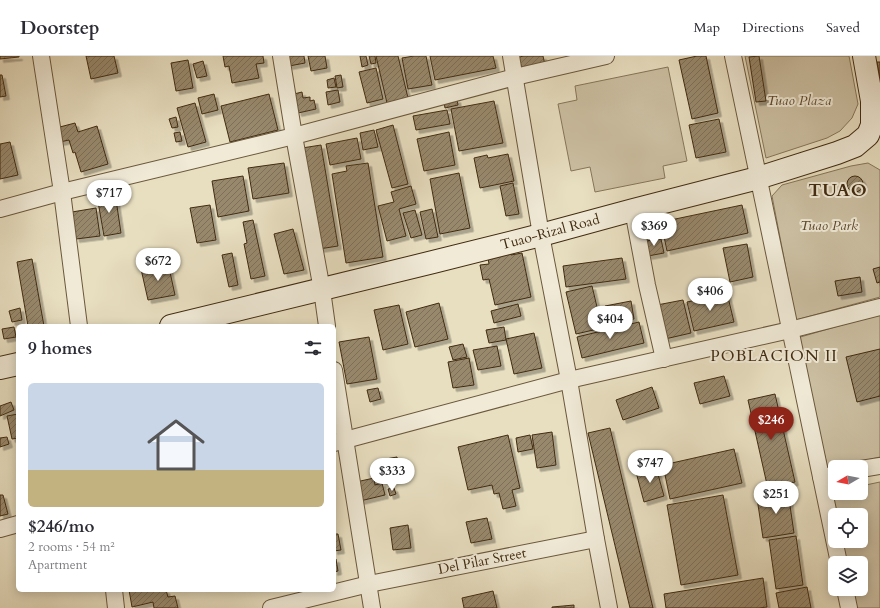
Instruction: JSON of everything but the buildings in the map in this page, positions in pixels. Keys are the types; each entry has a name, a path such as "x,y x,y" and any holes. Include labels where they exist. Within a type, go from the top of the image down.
{"main road":[{"name":"Tuao-Rizal Road","path":"179,324 541,235 758,178 855,146 868,135 876,124 864,56"},
{"path":"0,368 16,364"}],"street":[{"path":"41,56 62,192 79,324"},
{"path":"282,56 294,136 327,324"},
{"path":"511,56 541,235 569,380 609,608"},
{"path":"0,209 62,192 294,136 515,77 606,56"},
{"path":"733,56 790,330 828,476"},
{"path":"633,210 647,285 664,359"},
{"path":"339,442 569,380 790,330 880,307"},
{"path":"336,399 339,442 369,584 372,608"},
{"path":"868,468 880,466"},
{"path":"831,500 838,556"},
{"path":"0,529 16,525"},
{"name":"Del Pilar Street","path":"271,608 369,584 596,539"},
{"path":"114,592 116,608"},
{"path":"846,596 849,608"}],"green space":[{"name":"Tuao Plaza","path":"745,56 849,56 858,104 852,118 840,131 827,138 766,158"},
{"path":"668,67 687,161 663,166 665,178 595,192 590,167 571,171 558,104 577,100 575,86"},
{"name":"Tuao Park","path":"868,163 880,170 880,297 796,320 772,196 782,185 851,166"},
{"path":"880,314 880,457 867,460 828,460 828,469 797,338"},
{"path":"880,482 880,608 856,608 853,596 868,596 868,556 845,556 844,548 868,548 868,508 835,508 834,500 868,500 868,485"}],"district":[{"name":"TUAO","path":"838,190"},
{"name":"POBLACION II","path":"774,356"}]}
